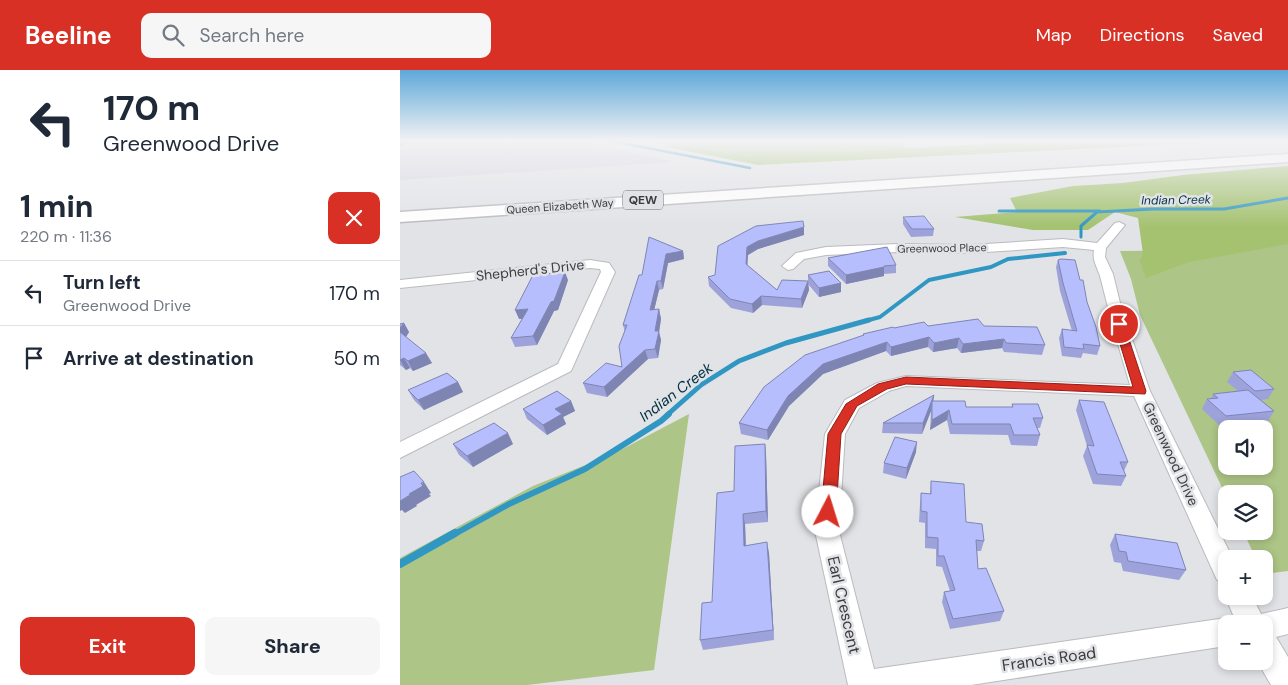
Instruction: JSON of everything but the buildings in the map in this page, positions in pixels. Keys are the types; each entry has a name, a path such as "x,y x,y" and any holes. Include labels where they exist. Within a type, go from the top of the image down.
{"highway":[{"name":"Queen Elizabeth Way","path":"456,199 925,170"},
{"name":"Queen Elizabeth Way","path":"400,217 1122,170"},
{"path":"1104,171 1169,170"}],"street":[{"path":"1100,247 1118,225"},
{"name":"Greenwood Place","path":"788,266 800,256 826,251 898,248 970,249 1062,243 1100,247"},
{"name":"Greenwood Drive","path":"1100,247 1099,257 1106,274 1114,307 1140,391 1218,555"},
{"name":"Shepherd's Drive","path":"400,284 590,264 604,266 608,272 565,367 400,451"},
{"name":"Earl Crescent","path":"863,685 827,531 835,434 852,404 882,387 906,381 1140,391"},
{"path":"1273,624 1288,622"},
{"name":"Francis Road","path":"872,685 1218,633"},
{"path":"1273,661 1288,685"}],"shaded area":[{"path":"400,170 557,170 400,180"}],"green space":[{"path":"1245,170 1288,170 1288,244 1189,262 1146,278 1140,261 1143,254 1138,218 1115,212 1088,230 1033,230 955,217 1017,212 1010,198 1073,186 1123,183"},
{"path":"1288,232 1288,571 1273,573 1273,550 1252,550 1247,540 1273,540 1273,485 1221,485 1140,315 1131,279 1120,251 1211,250"},
{"path":"689,414 654,670 527,685 400,685 400,558 533,486 613,454"}],"waterway":[{"name":"Indian Creek","path":"1081,237 1081,226 1097,212 1153,209 1224,209 1288,198"},
{"path":"999,211 1100,211"},
{"name":"Indian Creek","path":"865,321 880,317 929,280 991,267 1008,259 1065,253"},
{"name":"Indian Creek","path":"667,415 701,385 739,361 786,343 869,320"},
{"name":"Indian Creek","path":"453,535 509,504 585,469 669,414"},
{"name":"Indian Creek","path":"400,564 455,533"}],"route":[{"path":"828,512 835,434 852,404 882,387 906,381 1140,391 1119,324"}]}
